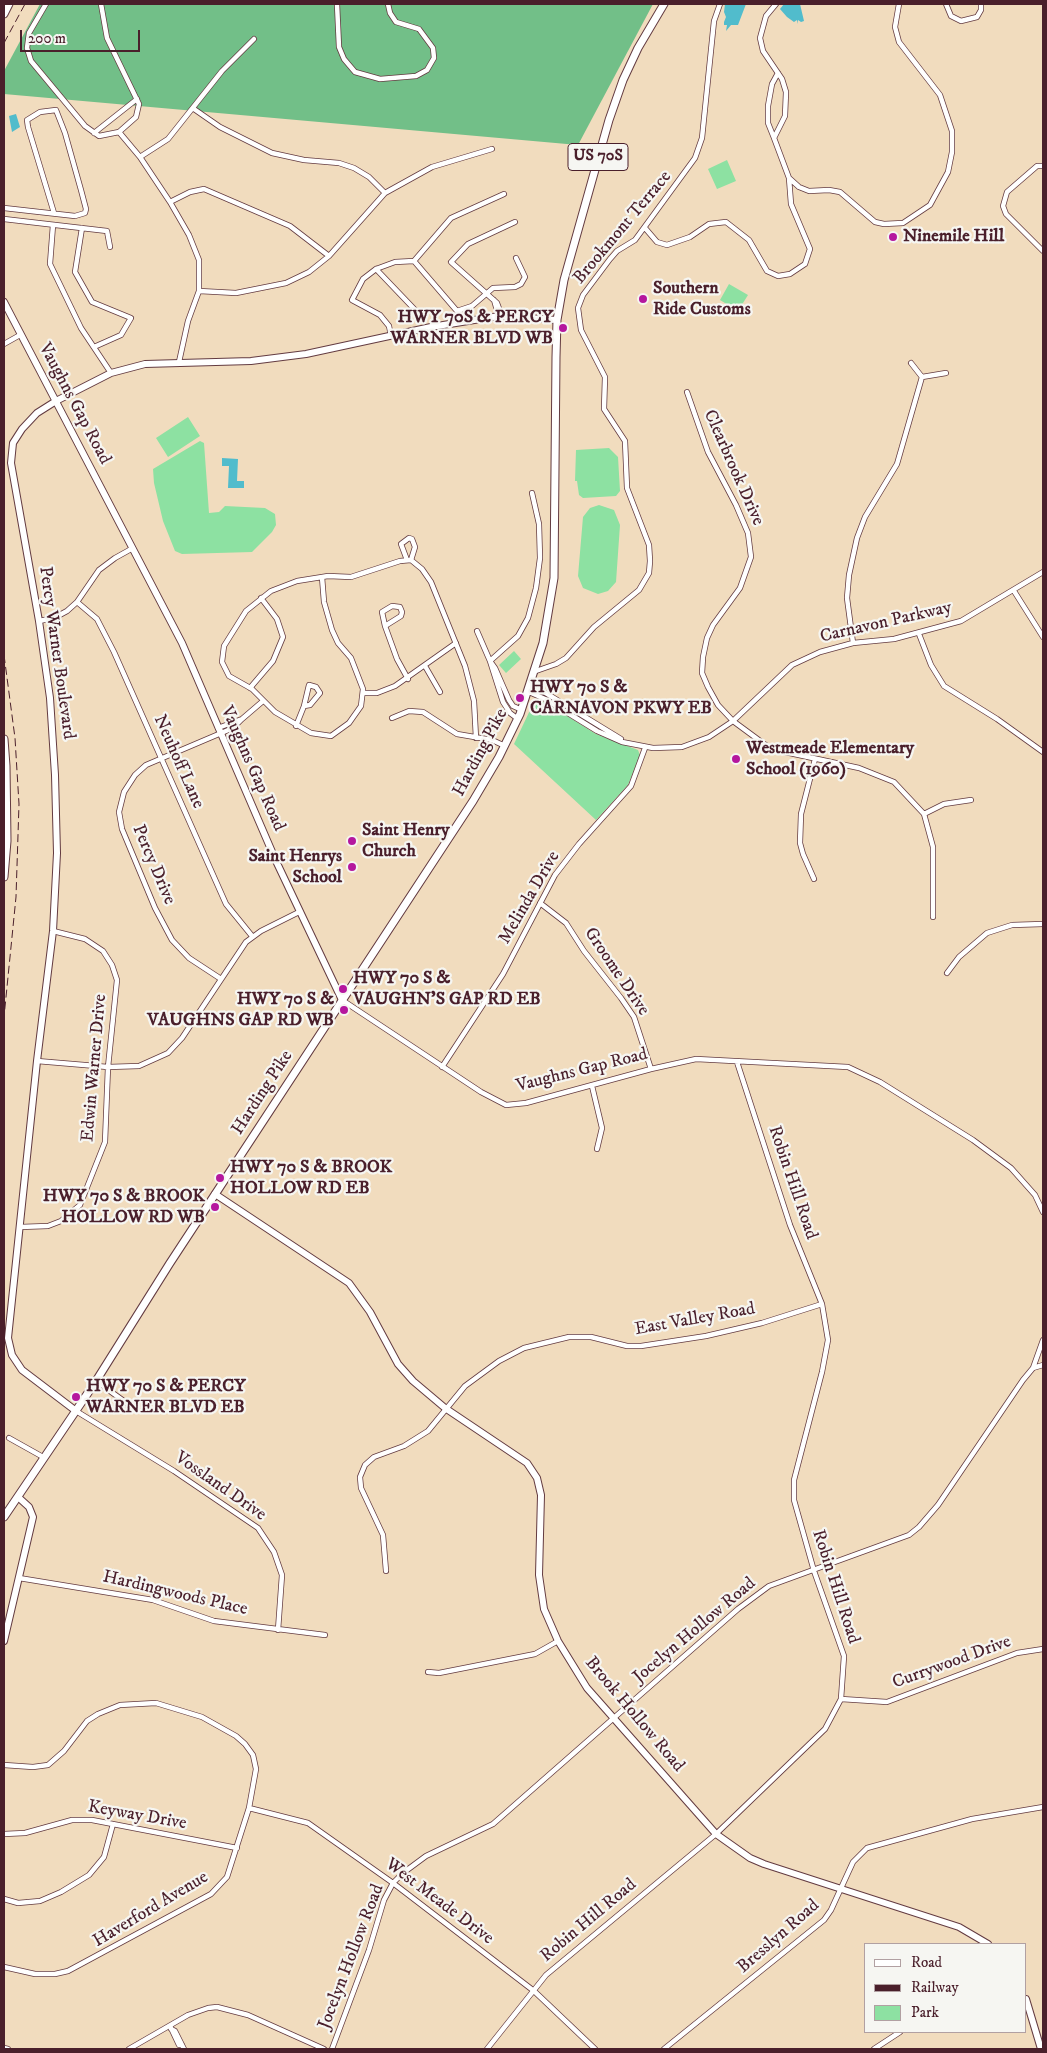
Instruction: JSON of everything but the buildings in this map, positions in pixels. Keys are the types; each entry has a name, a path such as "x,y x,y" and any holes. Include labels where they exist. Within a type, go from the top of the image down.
{"main road":[{"path":"4,14 9,4"},
{"name":"US 70S","path":"557,320 568,262 609,120 638,48 664,4"},
{"name":"Harding Pike","path":"4,1517 96,1381 139,1310 473,801 505,746 522,710 536,671 549,615 555,564 557,320"},
{"path":"4,740 6,766 4,877"}],"street":[{"path":"46,4 29,33 27,48 31,61 85,126 99,136 119,132 136,117 139,104 107,38 100,4"},
{"path":"337,4 340,47 344,59 355,72 380,79 416,76 427,70 434,58 433,48 419,29 396,22 390,13 388,4"},
{"name":"Brookmont Terrace","path":"536,671 552,666 566,658 594,627 636,593 649,572 649,544 627,488 625,440 604,409 604,372 583,334 577,313 582,297 610,258 617,251 631,244 689,170 698,152 708,94 714,21 720,4"},
{"path":"774,138 784,121 787,106 786,89 763,51 760,40 766,16 776,4"},
{"path":"789,178 806,190 840,192 870,219 881,224 903,223 922,212 933,201 948,172 952,152 952,131 940,95 899,42 894,24 899,4"},
{"path":"946,4 951,16 961,21 976,17 981,10 981,4"},
{"path":"140,157 168,139 194,109 222,71 254,39"},
{"path":"644,228 657,242 666,245 690,237 709,224 726,222 749,240 767,271 778,276 790,274 805,264 810,249 791,204 789,178 770,127 767,113 771,88 778,73"},
{"path":"94,133 137,99"},
{"path":"194,109 220,127 272,153 304,160 339,163 354,168 369,177 385,193"},
{"path":"4,208 81,216 86,209 65,133 56,110 40,112 28,120 28,127 54,213"},
{"path":"119,132 140,157 170,202 189,235 198,260 199,291 188,321 179,362"},
{"path":"199,291 236,293 286,283 309,272 329,256 385,193 432,167 492,149"},
{"path":"1043,166 1036,166 1007,192 1003,206 1006,214 1043,251"},
{"path":"170,202 190,192 204,189 290,226 329,256"},
{"path":"392,336 389,326 380,316 352,300 363,279 376,269 395,262 414,261 451,218 504,194"},
{"path":"4,219 107,231 110,247"},
{"path":"498,315 500,311 494,300 451,262 468,244 515,222"},
{"path":"53,225 50,264 81,328 111,372"},
{"path":"82,228 75,272 92,302 131,318 121,335 94,347"},
{"path":"414,261 457,311 472,306 493,288 515,287 524,281 525,277 516,258"},
{"path":"376,269 419,314"},
{"name":"Vaughns Gap Road","path":"4,302 182,643 300,912 342,1000 481,1092 506,1105 526,1103 651,1069 696,1059 848,1067 865,1074 973,1140 1011,1168 1034,1195 1043,1212"},
{"name":"Percy Warner Boulevard","path":"76,1411 30,1378 12,1356 8,1338 37,1061 53,931 57,853 55,775 50,698 39,621 11,462 13,443 22,428 37,413 56,401 111,372 145,364 260,360 306,354 431,327 498,315 557,320"},
{"path":"4,344 20,335"},
{"path":"911,363 922,377"},
{"path":"922,377 946,373"},
{"path":"853,643 847,598 857,538 865,517 897,464 922,377"},
{"name":"Clearbrook Drive","path":"687,392 708,452 736,505 748,533 751,557 740,588 713,625 703,657 702,673 708,687 718,705 733,721 771,749 859,768 894,782 924,814 933,847 933,917"},
{"path":"490,661 504,650 521,632 532,604 539,570 540,540 538,516 532,493"},
{"path":"39,621 54,618 67,611 77,602 99,570 114,558 133,548"},
{"path":"322,577 324,602 332,630 336,640 351,658 361,680 363,693 361,706 355,715 336,734 321,736 296,726 263,701 250,688 227,673 222,656 224,648 238,622 261,598 283,585 322,577 351,577 409,560 422,568 431,582 456,643 471,686 476,738"},
{"name":"Carnavon Parkway","path":"528,692 552,703 597,732 634,745 645,748 664,749 688,745 712,735 733,721 792,665 820,652 853,643 894,639 919,634 961,621 1043,572"},
{"path":"1014,591 1043,637"},
{"path":"250,688 273,661 280,649 283,635 276,617 261,598"},
{"name":"Neuhoff Lane","path":"77,602 96,619 101,627 130,685 160,758 226,904 252,936"},
{"path":"385,626 401,616 400,607 394,606 382,612 381,617 397,660 408,678"},
{"path":"477,631 490,661 503,702 510,713 518,718"},
{"path":"919,634 931,665 944,686 997,718 1043,752"},
{"path":"363,693 381,692 408,678 456,643"},
{"path":"490,661 509,700 513,706 522,710"},
{"path":"425,666 440,692"},
{"name":"Carnavon Parkway","path":"531,684 615,736 634,745"},
{"path":"296,726 304,706 309,685 320,690 309,706 304,706"},
{"name":"Percy Drive","path":"221,979 189,958 172,940 122,830 118,812 124,792 134,775 160,758 242,719 263,701"},
{"path":"392,718 409,712 423,712 454,733 492,740 505,746"},
{"name":"Melinda Drive","path":"442,1067 503,974 555,875 575,848 631,786 645,748"},
{"path":"814,879 800,843 801,814 815,759"},
{"path":"924,814 944,804 971,800"},
{"name":"Groome Drive","path":"540,903 566,922 584,951 634,1017 651,1069"},
{"path":"37,1061 108,1066 139,1066 168,1053 182,1038 238,952 252,936 300,912"},
{"path":"947,973 959,957 988,933 1012,925 1043,924"},
{"name":"Edwin Warner Drive","path":"20,1227 48,1226 61,1221 80,1205 104,1142 108,1066 117,980 112,965 104,951 85,939 53,931"},
{"name":"Robin Hill Road","path":"487,2049 534,1990 565,1957 716,1834 825,1729 841,1699 844,1656 814,1571 794,1500 794,1480 828,1340 822,1304 788,1218 737,1062"},
{"path":"592,1086 602,1128 598,1149"},
{"name":"Brook Hollow Road","path":"215,1194 350,1283 370,1312 398,1364 413,1381 445,1408 528,1463 537,1478 541,1495 539,1575 544,1609 558,1641 576,1672 614,1720 716,1834 750,1858 764,1864 841,1887 959,1927 986,1943"},
{"name":"East Valley Road","path":"386,1571 383,1535 361,1488 360,1477 365,1465 374,1457 404,1446 428,1431 465,1386 499,1361 524,1348 580,1336 627,1346 641,1346 703,1337 762,1323 822,1304"},
{"path":"1033,1368 1043,1340"},
{"path":"1033,1368 1043,1365"},
{"name":"Jocelyn Hollow Road","path":"332,2049 369,1950 384,1900 393,1883 415,1863 493,1824 614,1720 738,1609 770,1586 909,1535 920,1527 938,1505 982,1438 1033,1368"},
{"path":"96,1381 128,1404"},
{"name":"Vossland Drive","path":"76,1411 174,1471 258,1528 274,1552 282,1575 278,1630"},
{"path":"9,1438 43,1457"},
{"path":"4,1641 20,1578 32,1517 29,1507 18,1497"},
{"name":"Hardingwoods Place","path":"20,1578 153,1600 214,1621 325,1635"},
{"path":"428,1672 439,1674 535,1654 558,1641"},
{"name":"Currywood Drive","path":"841,1699 887,1702 1017,1653 1043,1649"},
{"name":"Haverford Avenue","path":"4,1765 33,1767 48,1765 64,1751 87,1721 98,1714 120,1705 156,1703 202,1717 245,1744 253,1755 256,1769 249,1808 227,1877 211,1894 86,1964 55,1974 35,1974 4,1967"},
{"name":"Bresslyn Road","path":"664,2049 824,1920 832,1910 853,1862 867,1848 972,1819 1043,1807"},
{"name":"West Meade Drive","path":"249,1808 308,1823 393,1883 534,1990 595,2049"},
{"name":"Keyway Drive","path":"4,1834 25,1833 72,1820 92,1820 237,1848"},
{"path":"4,1899 18,1903 40,1901 61,1892 89,1875 104,1857 113,1824"},
{"path":"1027,2002 1041,2049"},
{"path":"129,2049 188,2015 208,2008 232,2009 258,2018 324,2049"},
{"path":"170,2027 179,2045 183,2047"},
{"path":"874,2049 898,2033"},
{"path":"4,2048 8,2049"}],"green space":[{"path":"40,4 653,4 578,145 4,94 4,71"},
{"path":"727,160 736,181 717,189 708,169"},
{"path":"729,284 748,295 738,311 720,300"},
{"path":"188,417 200,436 168,457 156,438"},
{"path":"200,441 204,443 209,513 219,512 225,506 265,508 275,514 276,525 272,532 252,552 182,554 175,551 163,521 154,483 153,469"},
{"path":"609,448 618,457 620,491 616,496 583,498 579,495 577,481 575,481 576,450"},
{"path":"599,505 614,510 620,525 616,582 608,591 598,594 583,588 578,576 583,517 590,508"},
{"path":"514,651 521,659 506,673 499,665"},
{"path":"545,702 596,734 638,750 640,755 628,785 596,820 514,744 532,706"}],"water":[{"path":"725,4 746,4 738,25 731,25 726,31 727,25 724,25 726,17 724,12"},
{"path":"784,4 800,4 804,21 798,20 797,24 797,20 794,22 787,17 780,9"},
{"path":"16,114 20,127 12,132 9,116"},
{"path":"222,458 238,459 237,481 244,481 244,488 228,488 229,466 222,466"}],"railway":[{"path":"4,43 25,4"},
{"path":"4,655 15,738 19,804 16,897 4,1017"}],"place":[{"name":"Ninemile Hill","path":"893,237"},
{"name":"Southern Ride Customs","path":"643,299"},
{"name":"HWY 70S & PERCY WARNER BLVD WB","path":"563,328"},
{"name":"HWY 70 S & CARNAVON PKWY EB","path":"520,698"},
{"name":"Westmeade Elementary School (1960)","path":"736,759"},
{"name":"Saint Henry Church","path":"352,841"},
{"name":"Saint Henrys School","path":"352,867"},
{"name":"HWY 70 S & VAUGHN'S GAP RD EB","path":"343,989"},
{"name":"HWY 70 S & VAUGHNS GAP RD WB","path":"344,1010"},
{"name":"HWY 70 S & BROOK HOLLOW RD EB","path":"220,1178"},
{"name":"HWY 70 S & BROOK HOLLOW RD WB","path":"215,1207"},
{"name":"HWY 70 S & PERCY WARNER BLVD EB","path":"76,1397"}]}
